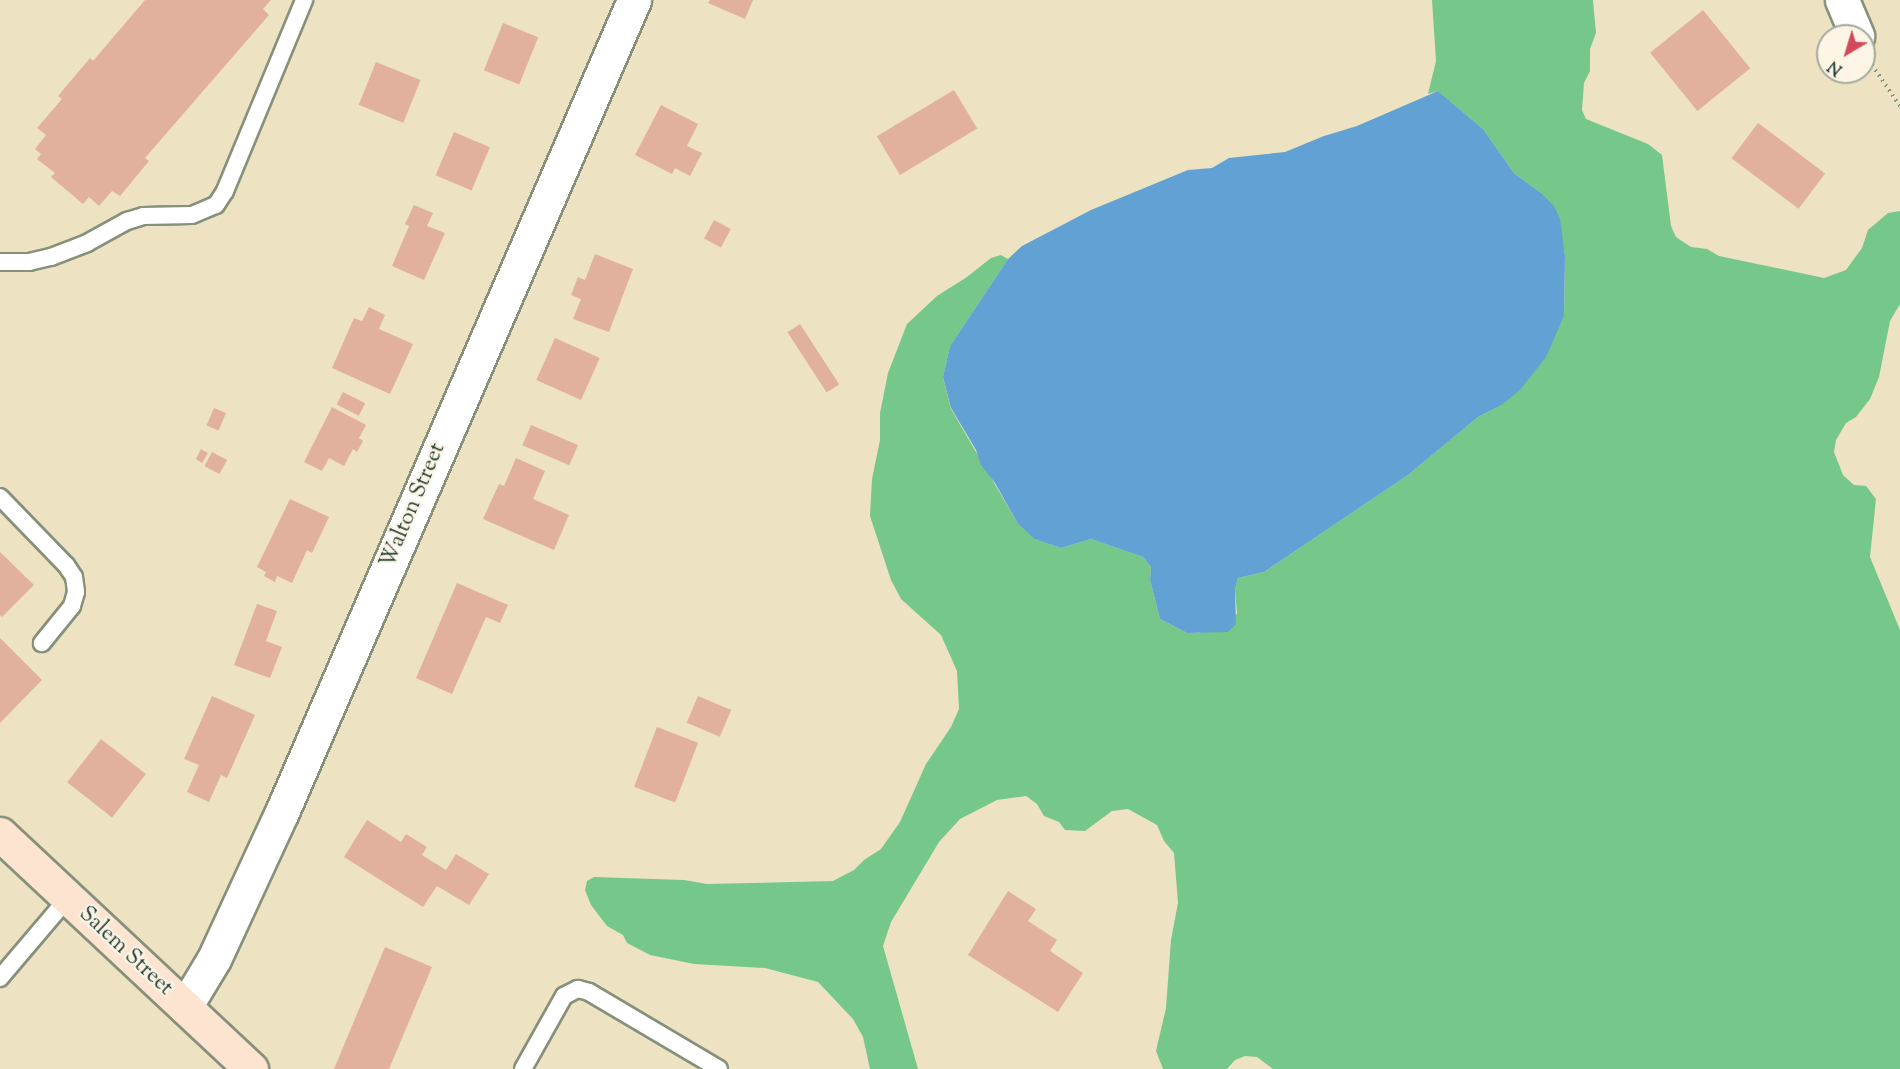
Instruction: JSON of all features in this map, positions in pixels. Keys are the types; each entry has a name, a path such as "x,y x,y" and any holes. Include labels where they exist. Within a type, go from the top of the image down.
{"main road":[{"name":"Salem Street","path":"0,834 251,1069"}],"street":[{"name":"Walton Street","path":"184,1007 214,959 282,812 634,0"},
{"path":"1842,0 1852,24"}],"lane":[{"path":"0,262 29,262 68,252 127,221 143,216 192,215 216,205 225,191 304,0"},
{"path":"0,497 66,565 74,577 76,592 72,606 42,643"},
{"path":"0,978 67,899"},
{"path":"523,1069 564,996 578,989 589,992 719,1069"}],"path":[{"path":"1876,68 1900,106"}],"green space":[{"path":"1432,0 1593,0 1596,33 1590,49 1590,71 1584,83 1582,110 1586,119 1648,144 1662,155 1671,226 1676,237 1691,247 1707,249 1719,256 1824,278 1846,270 1862,248 1868,230 1888,213 1900,211 1900,304 1890,321 1879,377 1870,399 1856,417 1846,423 1836,440 1834,452 1843,475 1854,485 1866,486 1876,499 1870,557 1900,630 1900,1069 1273,1069 1257,1057 1245,1056 1235,1060 1227,1069 1163,1069 1156,1051 1166,1008 1171,940 1178,903 1174,853 1164,841 1157,825 1128,809 1112,811 1085,831 1065,830 1059,822 1044,816 1037,804 1026,796 997,800 960,819 939,842 891,922 883,946 918,1069 870,1069 863,1037 853,1019 818,982 765,968 694,964 650,955 627,943 623,935 607,926 591,905 585,890 587,881 594,877 684,880 707,884 833,881 854,870 881,849 900,822 926,764 951,727 959,709 957,671 941,635 901,599 891,580 870,516 872,479 880,440 880,413 888,373 907,324 937,296 991,258 1001,255 1008,259 950,346 943,377 951,409 1018,524 1034,539 1061,548 1091,539 1143,557 1151,567 1150,580 1160,619 1187,633 1199,633 1237,614 1235,589 1238,578 1264,572 1408,475 1478,417 1500,406 1554,336 1564,316 1565,256 1562,238 1541,193 1514,173 1483,129 1438,91 1428,94 1436,61"}],"water":[{"path":"1438,91 1483,129 1514,173 1554,206 1560,219 1565,256 1564,316 1546,357 1520,390 1500,406 1478,417 1408,475 1264,572 1238,578 1235,589 1236,624 1228,632 1187,633 1160,619 1150,580 1151,567 1143,557 1091,539 1061,548 1034,539 1018,524 995,483 981,465 976,450 951,408 943,377 950,346 1008,259 1022,246 1091,210 1188,170 1212,168 1229,158 1285,152 1324,136 1357,126"}],"building":[{"path":"145,0 271,0 263,9 269,15 145,158 149,161 120,196 112,191 99,206 89,197 83,204 51,177 55,173 37,159 41,154 35,149 46,135 37,128 62,99 58,96 90,58 93,61"},
{"path":"710,0 753,0 745,19 708,3"},
{"path":"1703,10 1750,68 1697,111 1650,53"},
{"path":"503,23 538,37 519,85 484,70"},
{"path":"376,62 421,80 403,123 359,105"},
{"path":"954,90 977,129 900,175 877,136"},
{"path":"661,105 698,124 687,146 702,153 690,176 675,168 672,174 635,155"},
{"path":"1758,123 1825,174 1799,209 1732,158"},
{"path":"454,132 490,147 472,191 436,175"},
{"path":"414,205 433,213 427,226 445,233 424,280 392,266 409,226 405,224"},
{"path":"714,220 731,229 721,247 704,239"},
{"path":"595,254 633,269 609,332 573,319 581,299 571,295 578,277 585,280"},
{"path":"369,307 385,315 379,329 413,344 390,394 332,368 354,318 362,321"},
{"path":"800,324 839,384 827,393 787,332"},
{"path":"555,338 600,358 581,400 536,380"},
{"path":"343,392 365,403 359,416 337,404"},
{"path":"332,407 366,425 359,438 363,441 357,452 353,449 344,466 329,458 322,471 304,462"},
{"path":"214,408 226,413 219,431 207,425"},
{"path":"531,425 578,445 569,465 522,445"},
{"path":"201,449 208,453 202,463 196,459"},
{"path":"212,452 227,460 219,474 204,466"},
{"path":"516,458 545,471 533,499 569,515 554,550 483,519 499,484 504,486"},
{"path":"290,499 329,517 312,553 307,550 292,583 277,576 275,582 264,576 266,572 257,567"},
{"path":"0,552 34,585 2,617 0,615"},
{"path":"457,583 508,605 500,623 486,617 452,694 416,678"},
{"path":"257,604 277,611 266,641 282,647 270,678 234,665"},
{"path":"0,638 42,680 0,723"},
{"path":"212,696 255,715 227,778 221,775 209,802 187,792 199,765 184,759"},
{"path":"698,696 731,710 720,737 687,723"},
{"path":"657,727 698,743 675,803 634,787"},
{"path":"101,739 146,774 112,817 67,782"},
{"path":"367,820 401,842 406,834 427,847 422,855 446,870 456,854 489,874 469,905 437,886 423,907 344,857"},
{"path":"1008,891 1036,909 1028,921 1057,940 1050,951 1083,973 1058,1012 968,955"},
{"path":"385,947 432,967 389,1069 334,1069"}]}
